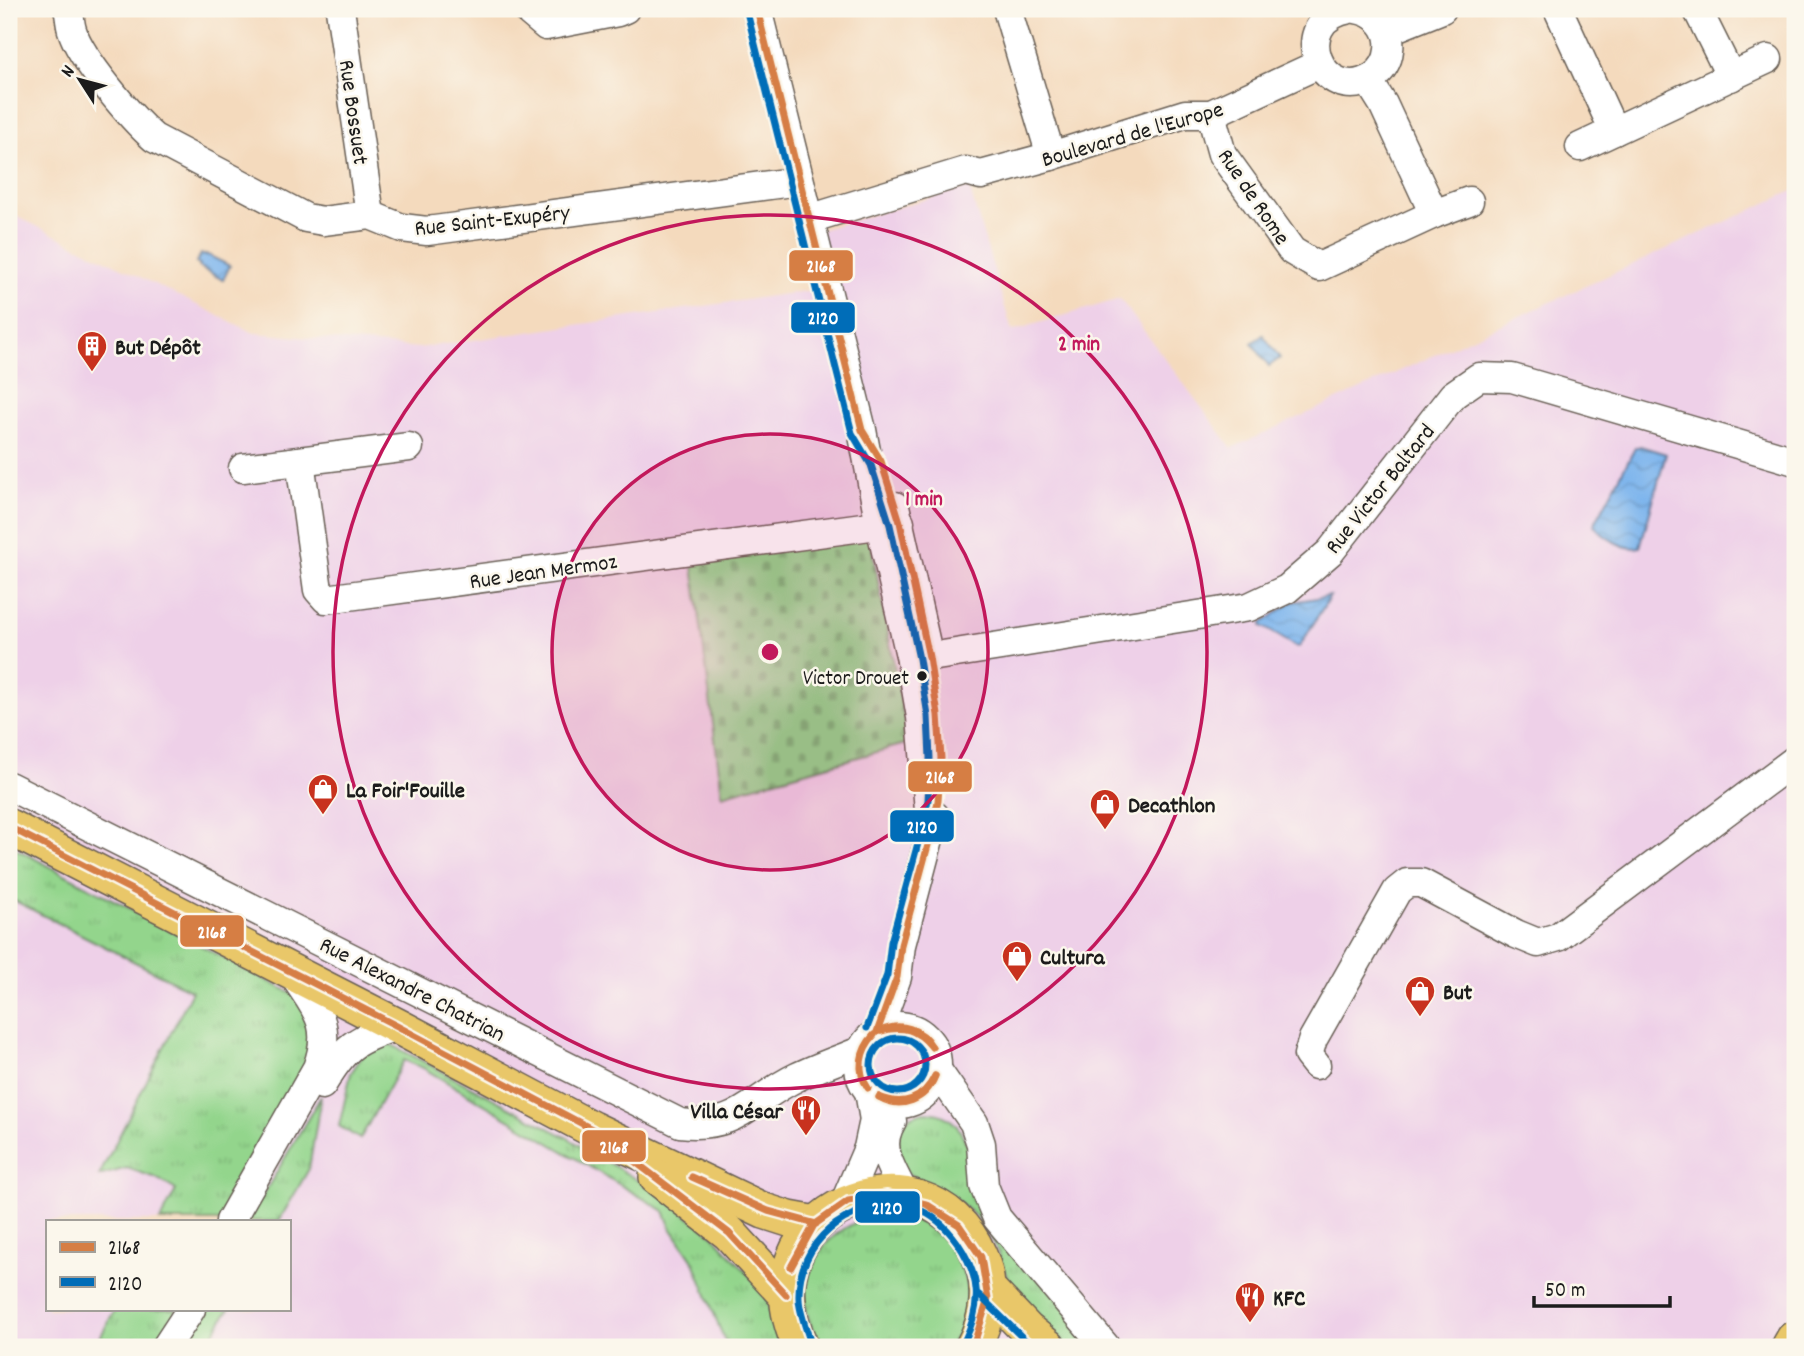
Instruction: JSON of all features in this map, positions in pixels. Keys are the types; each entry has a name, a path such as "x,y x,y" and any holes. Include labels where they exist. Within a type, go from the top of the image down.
{"highway":[{"path":"1791,1347 1795,1340"}],"main road":[{"path":"9,827 592,1129 764,1211 789,1219 830,1214"},
{"path":"592,1129 729,1233 786,1295"},
{"path":"801,1347 788,1313 786,1295 788,1275 803,1238 830,1214 863,1197 884,1194 905,1196 942,1210 970,1238 982,1262 987,1288 984,1320 973,1347"},
{"path":"987,1288 1027,1330 1048,1347"}],"street":[{"name":"Rue Saint-Exupéry","path":"68,9 72,32 84,55 136,122 154,138 306,218 323,221 370,215 401,228 427,231 799,181"},
{"name":"Rue Bossuet","path":"340,9 370,215"},
{"path":"526,9 546,26 625,9"},
{"path":"757,9 862,430 890,524 920,659 921,717 931,834 901,945 897,977 867,1062 874,1120 869,1148 830,1214"},
{"path":"1007,9 1051,156"},
{"path":"1347,9 1373,15 1387,32 1390,43 1385,65 1368,80 1346,83 1326,73 1319,64 1315,53 1318,32 1323,22 1347,9"},
{"path":"1387,32 1442,9"},
{"path":"1558,9 1614,131"},
{"path":"1697,9 1731,77"},
{"path":"1580,147 1768,60"},
{"name":"Boulevard de l'Europe","path":"811,225 969,187 981,175 1185,114 1211,114 1319,64"},
{"path":"1368,80 1383,104 1434,214"},
{"name":"Rue de Rome","path":"1211,114 1222,154 1292,251 1318,267 1434,214 1469,201"},
{"name":"Rue Victor Baltard","path":"920,659 1250,607 1287,589 1330,552 1453,395 1479,377 1512,378 1795,461"},
{"path":"243,468 409,447"},
{"name":"Rue Jean Mermoz","path":"300,461 317,590 326,599 890,524"},
{"path":"1316,1065 1308,1055 1313,1039 1397,891 1408,883 1421,883 1538,943 1558,937 1795,760"},
{"name":"Rue Alexandre Chatrian","path":"9,786 680,1123 703,1126 734,1117 797,1077 819,1069 867,1062"},
{"path":"231,1220 317,1068 325,1048 325,1035 319,1016 291,971"},
{"path":"897,977 911,1028"},
{"path":"245,1220 330,1072 349,1046 397,1026"},
{"path":"867,1062 899,1026 922,1034 931,1044 936,1057 936,1070 930,1086 910,1101 888,1127 883,1149 905,1196"},
{"path":"867,1062 879,1099 890,1103 910,1101 963,1109"},
{"path":"936,1070 974,1123 981,1144 984,1186 997,1219 1106,1347"},
{"path":"164,1347 182,1310"},
{"path":"164,1347 190,1310"}],"shaded area":[{"path":"969,187 1012,331 1120,299 1232,448 1795,190 1795,1307 1773,1347 9,1347 9,209 12,214 254,333 419,348 827,288 813,232"}],"green space":[{"path":"869,533 909,743 722,795 692,558"},
{"path":"9,845 293,994 309,1006 319,1054 228,1220 161,1220 176,1190 156,1178 127,1168 99,1176 192,991 9,898"},
{"path":"390,1044 568,1138 657,1192 713,1235 767,1295 772,1324 780,1347 727,1347 694,1262 671,1228 664,1211 423,1068 404,1060 360,1139 339,1126 351,1073 366,1050"},
{"path":"321,1096 309,1169 280,1220 249,1220"},
{"path":"923,1112 942,1115 960,1130 970,1155 1092,1347 1066,1347 1014,1295 994,1243 979,1219 951,1195 908,1174 899,1163 898,1129 911,1116"},
{"path":"876,1215 904,1217 919,1222 933,1230 954,1253 966,1282 968,1298 961,1329 949,1347 823,1347 811,1326 806,1305 806,1285 811,1266 821,1249 836,1235 854,1223"},
{"path":"114,1310 176,1310 155,1347 95,1347"},
{"path":"196,1310 228,1310 205,1347 174,1347"}],"water":[{"path":"201,254 230,266 223,280 199,267 196,263"},
{"path":"1263,335 1280,358 1269,366 1252,343"},
{"path":"1640,446 1666,454 1640,547 1634,548 1615,542 1594,525 1635,448"},
{"path":"1330,596 1300,646 1297,647 1262,626 1262,623 1292,602"}],"transit line":[{"name":"2168","path":"757,9 862,430 881,461 900,522 929,657 938,715 941,758 938,801 901,945 897,977 877,1032"},
{"name":"2120","path":"747,12 852,433 871,465 890,525 919,659 928,716 928,800 891,942 887,975 867,1028"},
{"name":"2168","path":"9,827 592,1129 729,1233 786,1295"},
{"name":"2168","path":"881,1031 896,1027 910,1028 928,1040 932,1047"},
{"name":"2168","path":"881,1031 896,1028 909,1030 921,1036 932,1047"},
{"name":"2168","path":"868,1088 862,1075 861,1061 865,1047 874,1035"},
{"name":"2120","path":"898,1038 917,1046 925,1065 917,1084 898,1092 879,1084 871,1065 879,1046 898,1038"},
{"name":"2168","path":"879,1097 896,1101 912,1099 925,1091 935,1076"},
{"name":"2168","path":"879,1097 896,1103 912,1100 926,1091 935,1076"},
{"name":"2168","path":"692,1177 768,1211 816,1224"},
{"name":"2168","path":"791,1267 814,1225 848,1201 887,1195 926,1204 959,1225 981,1257 988,1299 973,1347"},
{"name":"2120","path":"811,1344 799,1298 807,1259 816,1243 829,1229 845,1218 881,1207 915,1209 929,1215 940,1222 965,1255 975,1279 976,1303 964,1342"},
{"name":"2120","path":"979,1295 1032,1347"}],"place":[{"name":"But Dépôt","path":"92,373"},
{"name":"Victor Drouet","path":"922,676"},
{"name":"La Foir'Fouille","path":"323,816"},
{"name":"Decathlon","path":"1105,831"},
{"name":"Cultura","path":"1017,983"},
{"name":"But","path":"1420,1018"},
{"name":"Villa César","path":"806,1137"},
{"name":"KFC","path":"1250,1324"}]}
